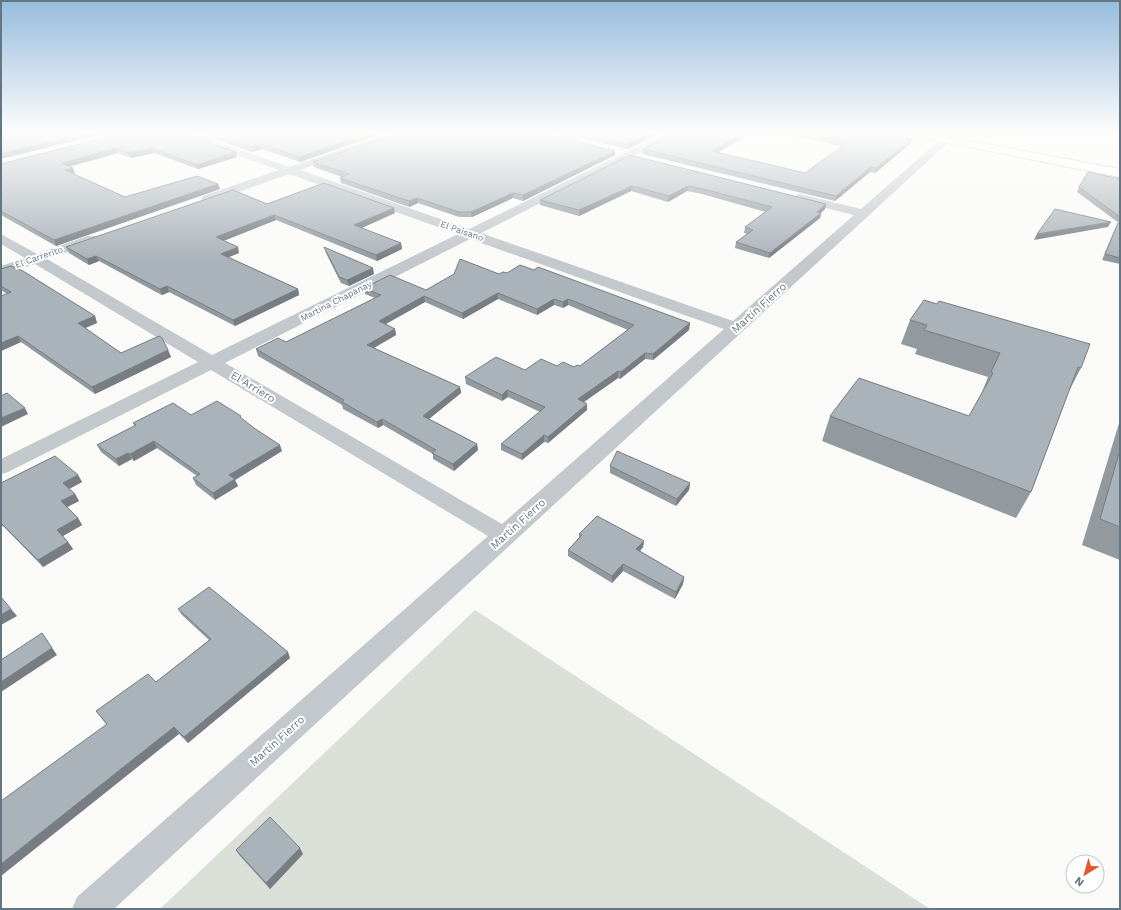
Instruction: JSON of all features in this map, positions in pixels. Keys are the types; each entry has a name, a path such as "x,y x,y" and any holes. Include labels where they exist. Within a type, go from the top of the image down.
{"street":[{"path":"192,204 271,176"},
{"name":"El Paisano","path":"308,176 737,328"},
{"name":"Martina Chapanay","path":"1,467 585,176"},
{"name":"Martín Fierro","path":"89,909 906,176"},
{"path":"788,195 864,214"},
{"name":"El Carrerito","path":"1,271 103,235"},
{"name":"El Arriero","path":"1,238 504,536"}],"shaded area":[{"path":"475,610 930,909 160,909"}],"building":[{"path":"1,176 79,176 125,197 195,176 218,184 54,240 1,211"},
{"path":"343,176 562,176 523,195 513,193 471,212 459,212 417,198 409,201 340,178"},
{"path":"587,176 716,176 826,204 817,212 821,213 770,253 736,242 753,230 745,227 772,207 703,189 688,186 669,196 632,186 579,210 540,200"},
{"path":"756,176 860,176 836,196"},
{"path":"1085,176 1108,176 1120,179 1120,217 1079,187"},
{"path":"324,183 394,208 354,225 401,243 376,255 274,215 216,237 238,247 221,254 298,289 233,320 167,286 160,289 96,256 87,259 66,247 233,190 267,204"},
{"path":"1055,209 1111,222 1037,234"},
{"path":"1118,223 1120,224 1120,258 1105,254"},
{"path":"324,247 373,268 347,280 339,277"},
{"path":"460,259 499,274 503,272 507,273 520,265 534,270 538,267 690,323 653,354 645,353 621,372 618,371 578,399 587,404 548,437 544,435 522,454 501,444 545,407 507,390 502,395 465,377 496,357 525,370 541,359 557,366 563,362 574,367 577,365 580,366 634,325 568,299 563,302 554,299 537,309 498,293 462,313 424,296 379,321 395,329 367,345 460,387 423,416 477,444 453,464 432,453 436,450 382,419 377,422 342,402 344,400 256,349 278,338 286,342 381,295 364,288 390,275 426,290 454,274"},
{"path":"11,266 23,271 95,316 78,323 121,353 159,336 162,338 168,350 92,387 18,336 1,343 1,296 11,292 1,286 1,269"},
{"path":"924,300 937,304 939,301 1090,344 1081,368 1078,367 1031,492 830,416 859,378 969,416 993,373 991,372 1000,353 924,330 927,325 910,320"},
{"path":"7,393 25,408 1,418 1,396"},
{"path":"217,401 241,416 240,417 254,428 280,445 229,475 235,479 213,493 193,478 200,474 154,441 130,454 128,453 116,459 97,445 136,425 133,423 173,403 191,415"},
{"path":"1120,450 1120,527 1100,519"},
{"path":"617,451 690,483 677,499 610,466"},
{"path":"55,456 78,475 63,483 75,494 61,501 78,518 57,530 68,542 38,560 1,523 1,483"},
{"path":"597,516 644,541 636,549 684,577 676,592 623,564 612,576 568,550 582,535 579,534"},
{"path":"209,587 288,652 184,737 174,727 1,864 1,801 107,724 96,711 148,674 156,682 211,639 178,609"},
{"path":"1,597 11,609 1,615"},
{"path":"42,633 52,648 1,682 1,660"},
{"path":"270,817 300,848 266,883 236,850"}]}
